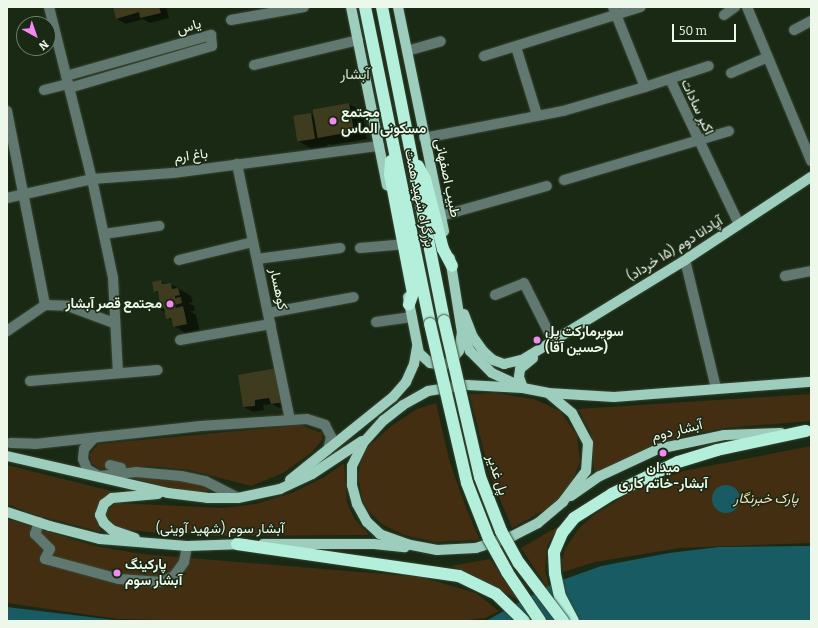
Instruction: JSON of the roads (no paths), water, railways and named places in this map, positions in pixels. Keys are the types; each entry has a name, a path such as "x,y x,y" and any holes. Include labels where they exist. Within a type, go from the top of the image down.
{"highway":[{"name":"بزرگراه شهید همت","path":"365,7 430,324 467,483 503,566 540,621"},
{"name":"بزرگراه شهید همت","path":"382,7 444,321"},
{"path":"394,150 390,174 413,293 409,304"},
{"path":"411,152 425,179 442,244 452,266"},
{"name":"پل غدیر","path":"444,321 480,477 501,530 519,564 563,621"},
{"path":"573,621 560,597 555,573 554,552 562,533 574,518 641,478 678,462 717,450 809,431"},
{"path":"237,544 459,576 484,587 505,602 524,621"}],"main road":[{"path":"280,489 372,416 406,382 414,364 417,347 351,7"},
{"name":"طبیب اصفهانی","path":"398,7 424,138 458,295 462,333"},
{"name":"آپادانا دوم (۱۵ خرداد)","path":"553,341 685,260 811,177"},
{"path":"458,295 473,338 484,352 493,360 504,364 522,360 553,341"},
{"path":"462,333 470,351 492,373 523,388"},
{"path":"417,347 424,359 430,363 444,365 450,362 459,351 462,333"},
{"path":"523,388 519,377 520,369 553,341"},
{"path":"7,456 168,493 207,498 238,498 280,489 312,474 368,437 384,420 403,405 428,391 467,385 523,388 548,393 614,397 716,388 811,382"},
{"path":"368,437 352,466 352,485 357,504 367,522 380,534 407,544 437,550 476,548 513,536 538,522 563,502 586,471 588,443 572,413 548,393"},
{"name":"آبشار دوم","path":"563,502 600,476 658,449 724,435 809,431"},
{"path":"150,543 112,530 104,523 100,515 104,504 120,497 168,493"},
{"name":"آبشار سوم (شهید آوینی)","path":"7,512 100,539 187,546 237,544 374,544 437,550"}],"street":[{"path":"49,7 92,179 113,278 114,323 118,373"},
{"path":"232,20 304,7"},
{"path":"484,56 516,47 615,11 640,7"},
{"path":"724,15 735,7"},
{"path":"747,7 811,160"},
{"path":"615,11 645,87"},
{"path":"794,30 811,21"},
{"name":"یاس","path":"211,35 212,46 68,83 211,35"},
{"path":"254,65 358,40"},
{"path":"407,51 441,41"},
{"path":"516,47 537,115"},
{"path":"731,73 768,57"},
{"path":"670,79 709,66"},
{"name":"اکبر سادات","path":"424,138 563,111 670,79 698,141 740,224"},
{"path":"44,90 68,83"},
{"path":"7,111 22,195 45,305"},
{"path":"564,180 729,131"},
{"name":"باغ ارم","path":"7,198 92,179 237,164 379,146"},
{"name":"کوهسار","path":"237,164 290,420"},
{"path":"441,216 547,186"},
{"path":"104,234 159,226"},
{"path":"178,260 253,242"},
{"path":"360,248 398,245"},
{"path":"257,259 340,248"},
{"path":"685,260 716,388"},
{"path":"785,276 811,271"},
{"path":"495,296 524,283 553,341"},
{"path":"268,313 354,297"},
{"path":"7,331 45,305 68,306 114,323"},
{"path":"376,322 412,317"},
{"path":"180,340 270,324"},
{"path":"30,381 158,370"},
{"path":"9,445 35,444 307,419 325,425 331,437 328,450"},
{"path":"94,438 84,450 83,459 87,469 99,476 153,472 187,477 212,483 238,498"},
{"path":"9,445 20,459"},
{"path":"110,465 121,468 122,474"},
{"path":"39,522 35,534 50,549 45,559 119,579 161,582 174,576 184,562 187,546"}],"water":[{"path":"726,485 736,489 740,499 736,509 726,513 716,509 712,499 716,489"},
{"path":"811,546 811,621 486,621 554,583 601,566 669,553 719,547"},
{"path":"7,607 48,612 123,621 7,621"}],"place":[{"name":"مجتمع مسکونی الماس","path":"333,121"},
{"name":"مجتمع قصر آبشار","path":"170,304"},
{"name":"سوپرمارکت پل (حسین آقا)","path":"537,340"},
{"name":"میدان آبشار-خاتم کاری","path":"663,453"},
{"name":"پارکینگ آبشار سوم","path":"117,573"}],"district":[{"name":"آبشار","path":"355,75"}],"park label":[{"name":"پارک خبرنگار","path":"766,499"}]}
